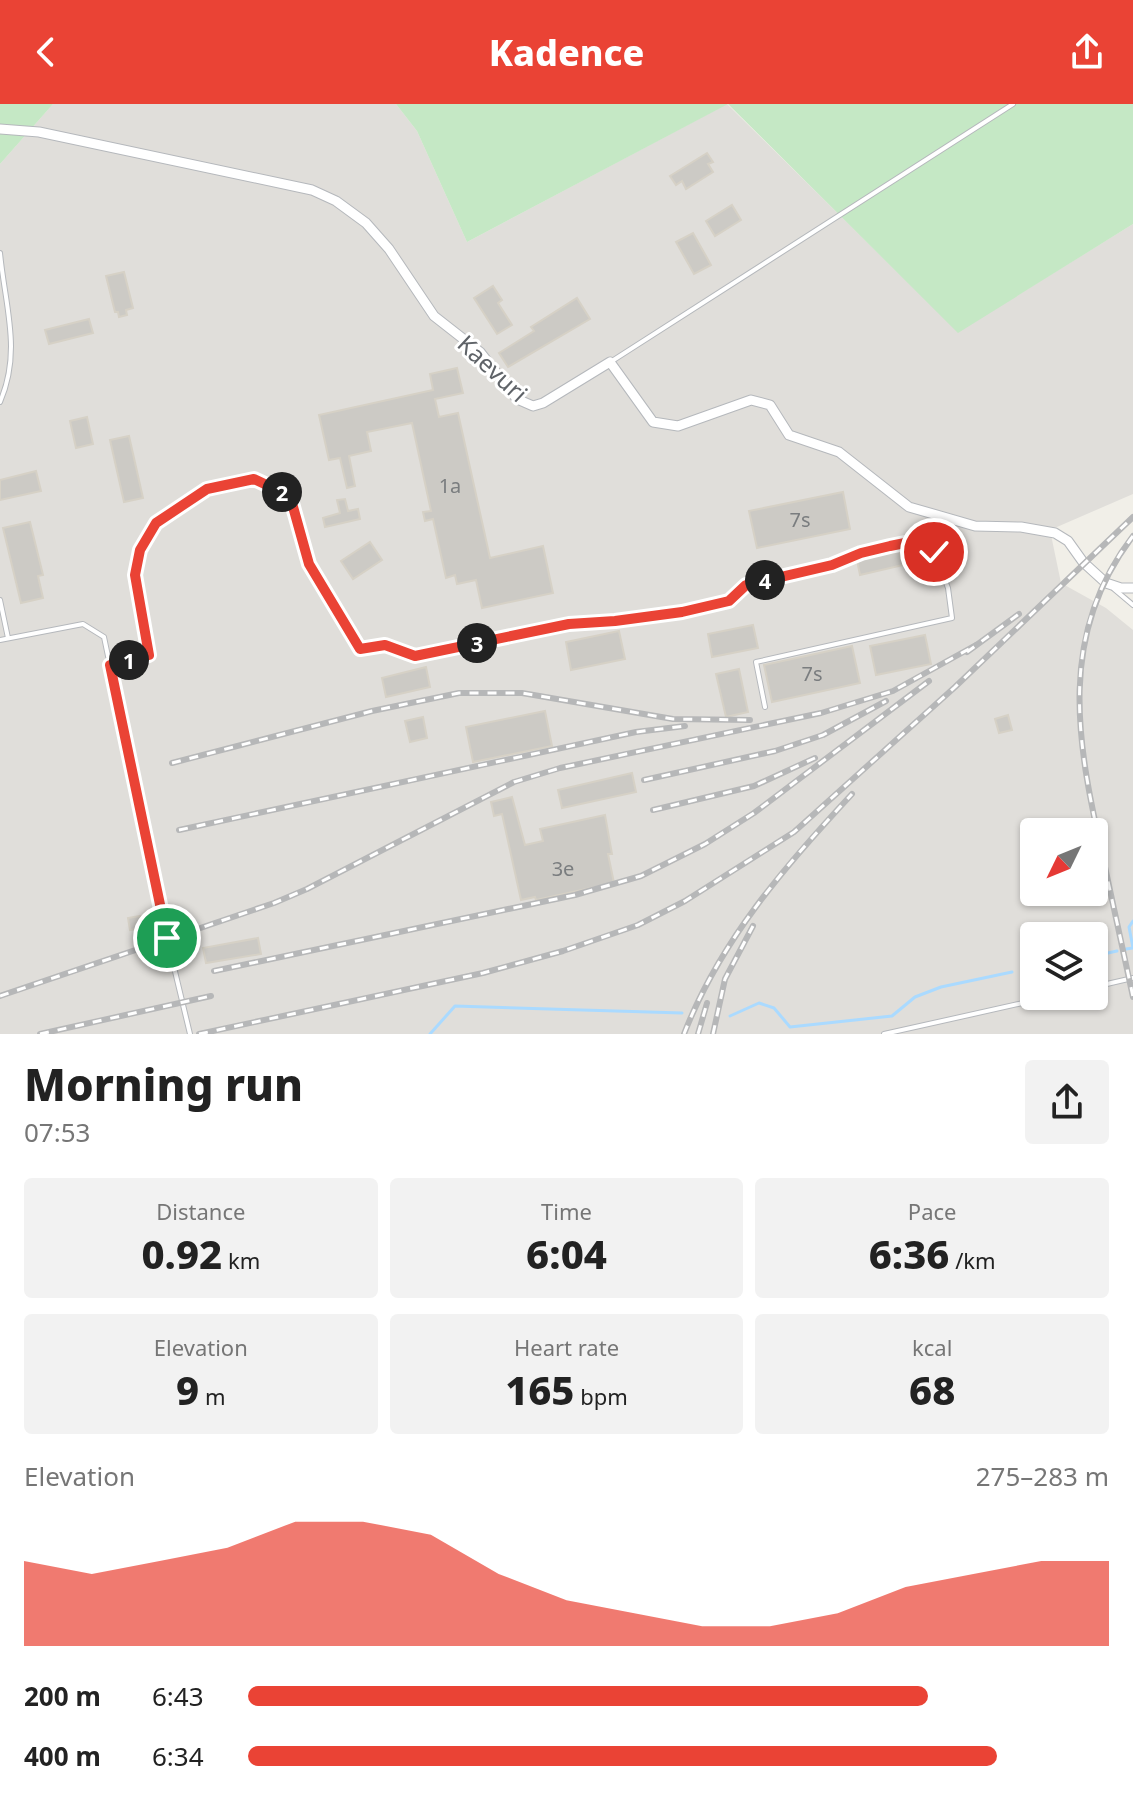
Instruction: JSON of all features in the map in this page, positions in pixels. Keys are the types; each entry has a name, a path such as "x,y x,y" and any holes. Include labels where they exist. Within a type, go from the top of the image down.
{"street":[{"name":"Kaevuri","path":"0,129 39,132 118,148 300,187 336,201 374,232 434,316 480,352 517,399 533,406 610,362"},
{"path":"610,362 653,422 678,426 751,400 770,405 789,435 839,452 909,507 975,526 1021,527 1055,533 1068,541 1084,564 1110,585 1133,588"}],"lane":[{"name":"Kaevuri","path":"610,362 1013,104"},
{"path":"0,253 10,321 12,364 0,402"},
{"path":"110,665 149,655 135,575 140,550 156,523 207,489 254,479 290,496 309,564 360,649 385,645 415,656 569,624 682,612 729,601 746,585 832,565 890,546 915,541 934,552 948,588 952,618 756,662 765,707"},
{"path":"1110,585 1133,605"},
{"path":"0,600 8,638"},
{"path":"0,640 83,624 104,637 190,1034"},
{"path":"1108,984 1133,978"},
{"path":"884,1034 1020,1004"}],"shaded area":[{"path":"53,104 396,104 417,131 467,242 727,104 958,332 1133,224 1133,494 1050,530 1061,583 1106,608 1133,630 1133,1034 0,1034 0,164"}],"green space":[{"path":"0,104 53,104 0,164"},
{"path":"396,104 728,104 467,242 417,131"},
{"path":"728,104 1133,104 1133,224 958,333"}],"building":[{"path":"707,153 713,162 708,164 713,172 686,189 682,181 676,185 670,176"},
{"path":"732,205 741,220 715,236 706,221"},
{"path":"693,233 711,265 694,274 676,242"},
{"path":"124,272 133,308 126,310 127,315 119,317 106,276"},
{"path":"493,286 502,300 498,303 512,325 497,334 474,298"},
{"path":"577,298 590,319 508,367 499,353 534,331 531,327"},
{"path":"89,319 93,333 49,344 45,330"},
{"path":"457,368 463,393 435,399 439,417 458,413 490,558 543,546 553,593 482,608 476,580 457,584 455,575 446,578 433,519 425,521 423,512 431,511 412,423 367,432 371,451 349,456 355,486 347,488 340,458 329,460 319,415 433,390 430,374"},
{"path":"87,417 93,444 76,448 70,421"},
{"path":"129,436 143,498 124,502 110,440"},
{"path":"36,471 41,491 0,500 0,480"},
{"path":"843,492 850,529 757,548 749,511"},
{"path":"345,499 348,511 358,509 360,519 325,527 323,518 340,513 337,500"},
{"path":"30,522 43,575 38,576 43,598 21,603 3,528"},
{"path":"370,542 382,560 353,579 341,561"},
{"path":"899,550 903,565 860,575 857,560"},
{"path":"753,625 758,648 712,657 708,634"},
{"path":"619,631 625,659 571,670 566,642"},
{"path":"925,635 931,664 876,675 870,646"},
{"path":"852,646 860,683 772,702 764,665"},
{"path":"426,667 430,687 386,697 382,678"},
{"path":"739,669 748,712 726,717 716,674"},
{"path":"545,711 552,746 473,762 466,727"},
{"path":"1008,715 1012,730 999,733 995,719"},
{"path":"423,717 427,738 410,742 405,721"},
{"path":"632,773 636,792 562,808 558,790"},
{"path":"512,797 525,845 543,841 540,829 605,815 614,883 536,900 535,897 521,900 502,814 494,816 491,802"},
{"path":"140,916 142,928 130,930 128,918"},
{"path":"258,938 261,954 206,963 203,948"}],"waterway":[{"path":"1126,949 1133,948 1129,927 1133,921"},
{"path":"1108,953 1117,951"},
{"path":"730,1016 759,1003 774,1008 790,1027 892,1016 915,997 941,987 1012,972"},
{"path":"430,1034 455,1006 682,1013"}],"railway":[{"path":"199,1034 483,973 563,951 638,925 685,901 794,832 955,687 1133,517"},
{"path":"1133,536 1109,573 1093,612 1083,651 1080,690 1081,730 1093,812 1133,997"},
{"path":"967,652 1019,614"},
{"path":"0,996 274,903 514,782 560,768 821,713 893,691 976,645"},
{"path":"214,971 575,895 641,876 705,844 754,813 929,681"},
{"path":"172,763 372,711 459,693 522,693 673,719 750,720"},
{"path":"644,780 775,751 823,735 886,701"},
{"path":"179,830 636,732 685,726"},
{"path":"653,810 754,786 815,758"},
{"path":"684,1034 716,967 735,936 779,877 852,794"},
{"path":"713,1034 725,979 753,926"},
{"path":"40,1034 211,996"},
{"path":"698,1034 707,1003"}],"route":[{"path":"167,938 110,665 149,655 135,575 140,550 156,523 207,489 254,479 290,496 309,564 360,649 385,645 415,656 569,624 682,612 729,601 746,585 832,565 890,546 915,541 934,552"}]}
